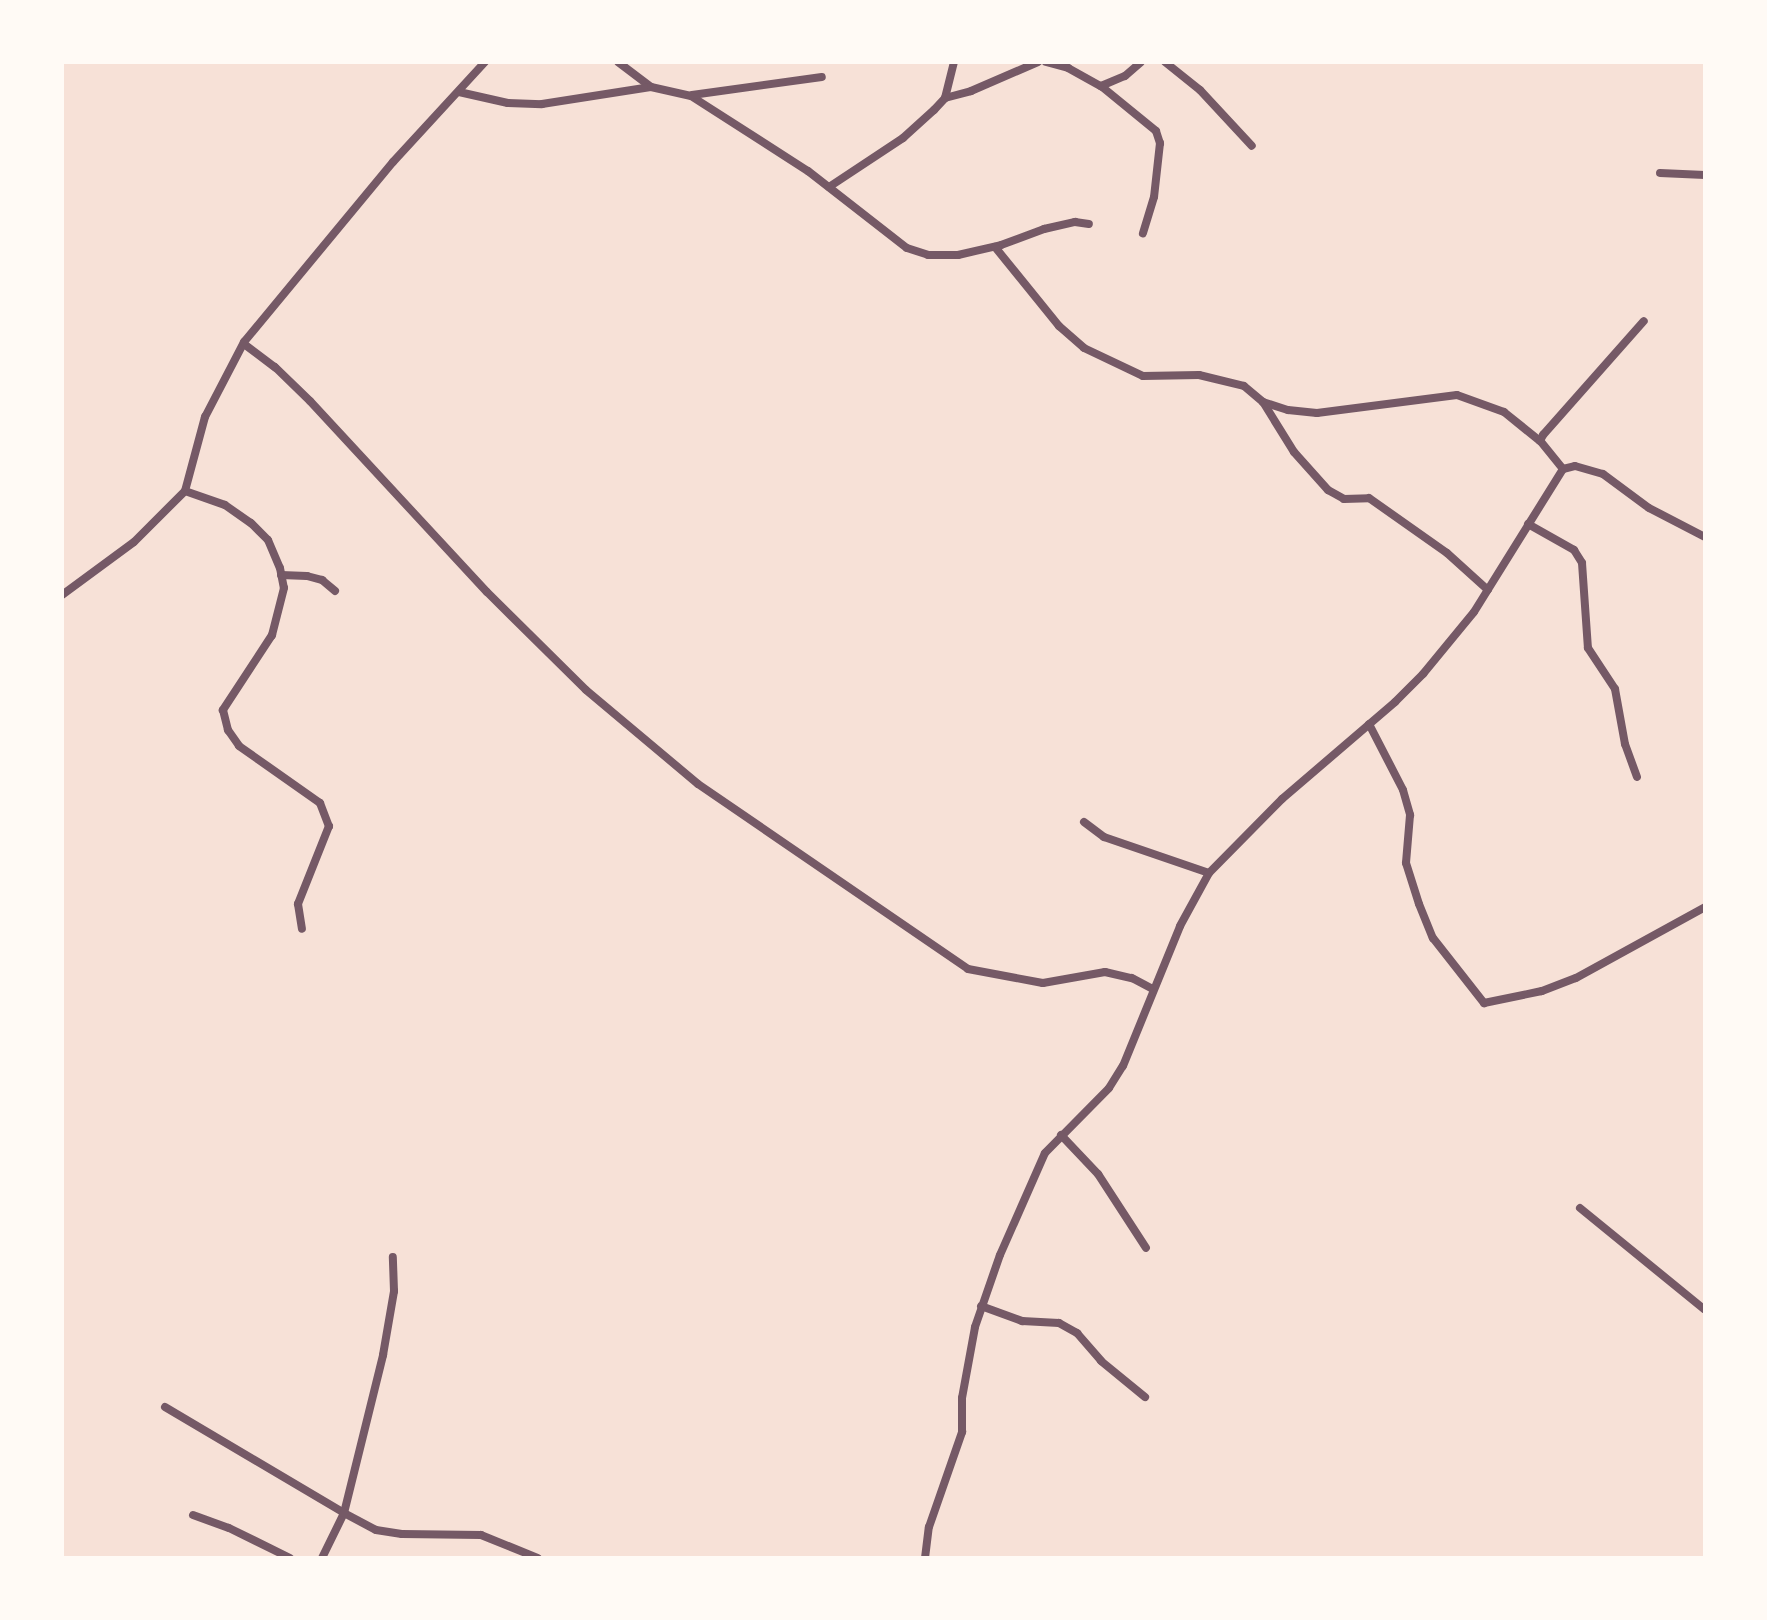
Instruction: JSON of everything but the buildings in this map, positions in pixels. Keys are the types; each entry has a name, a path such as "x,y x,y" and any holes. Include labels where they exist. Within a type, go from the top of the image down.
{"street":[{"path":"62,595 134,542 185,491 205,417 244,344 393,162 485,62"},
{"path":"618,62 651,87"},
{"path":"945,98 954,62"},
{"path":"829,187 903,138 945,98 1038,62"},
{"path":"1046,62 1068,68 1101,86 1156,131 1159,137 1154,197 1143,233"},
{"path":"1101,86 1125,76 1141,62"},
{"path":"1165,62 1200,90 1252,146"},
{"path":"691,96 822,77"},
{"path":"459,92 508,103 542,104 651,87 691,96 829,187 907,248 928,255 958,255 995,247 1044,229 1075,222 1089,224"},
{"path":"1660,173 1705,175"},
{"path":"995,247 1059,326 1084,348 1143,376 1199,375 1244,386 1263,402 1294,452 1328,490 1344,499 1369,498 1389,510 1419,536 1447,553 1488,590"},
{"path":"1540,441 1644,321"},
{"path":"244,344 275,367 310,401 487,592 586,690 698,784 968,969 1043,983 1105,972 1132,978 1153,989"},
{"path":"1263,402 1288,410 1317,413 1457,395 1504,412 1540,441 1563,469"},
{"path":"925,1558 929,1527 962,1432 965,1382 981,1306 1045,1153 1109,1088 1140,1030 1153,989 1180,926 1209,873 1282,799 1423,674 1488,590 1563,469 1575,466 1603,474 1649,508 1705,537"},
{"path":"185,491 225,505 251,523 268,540 281,575 284,588 272,635 223,710 228,730 239,746 320,803 329,826 298,904 302,929"},
{"path":"1528,524 1574,550 1582,563 1588,648 1615,689 1625,744 1637,777"},
{"path":"281,575 322,580 335,591"},
{"path":"1369,724 1403,790 1410,815 1406,863 1433,938 1484,1003 1542,991 1576,978 1705,907"},
{"path":"1084,822 1104,837 1209,873"},
{"path":"1061,1135 1098,1174 1146,1248"},
{"path":"1580,1208 1705,1310"},
{"path":"322,1558 344,1513 383,1355 394,1291 393,1257"},
{"path":"981,1306 1022,1321 1059,1323 1077,1333 1101,1361 1145,1397"},
{"path":"165,1407 376,1530 402,1534 481,1535 538,1558"},
{"path":"193,1515 229,1528 290,1558"}]}
